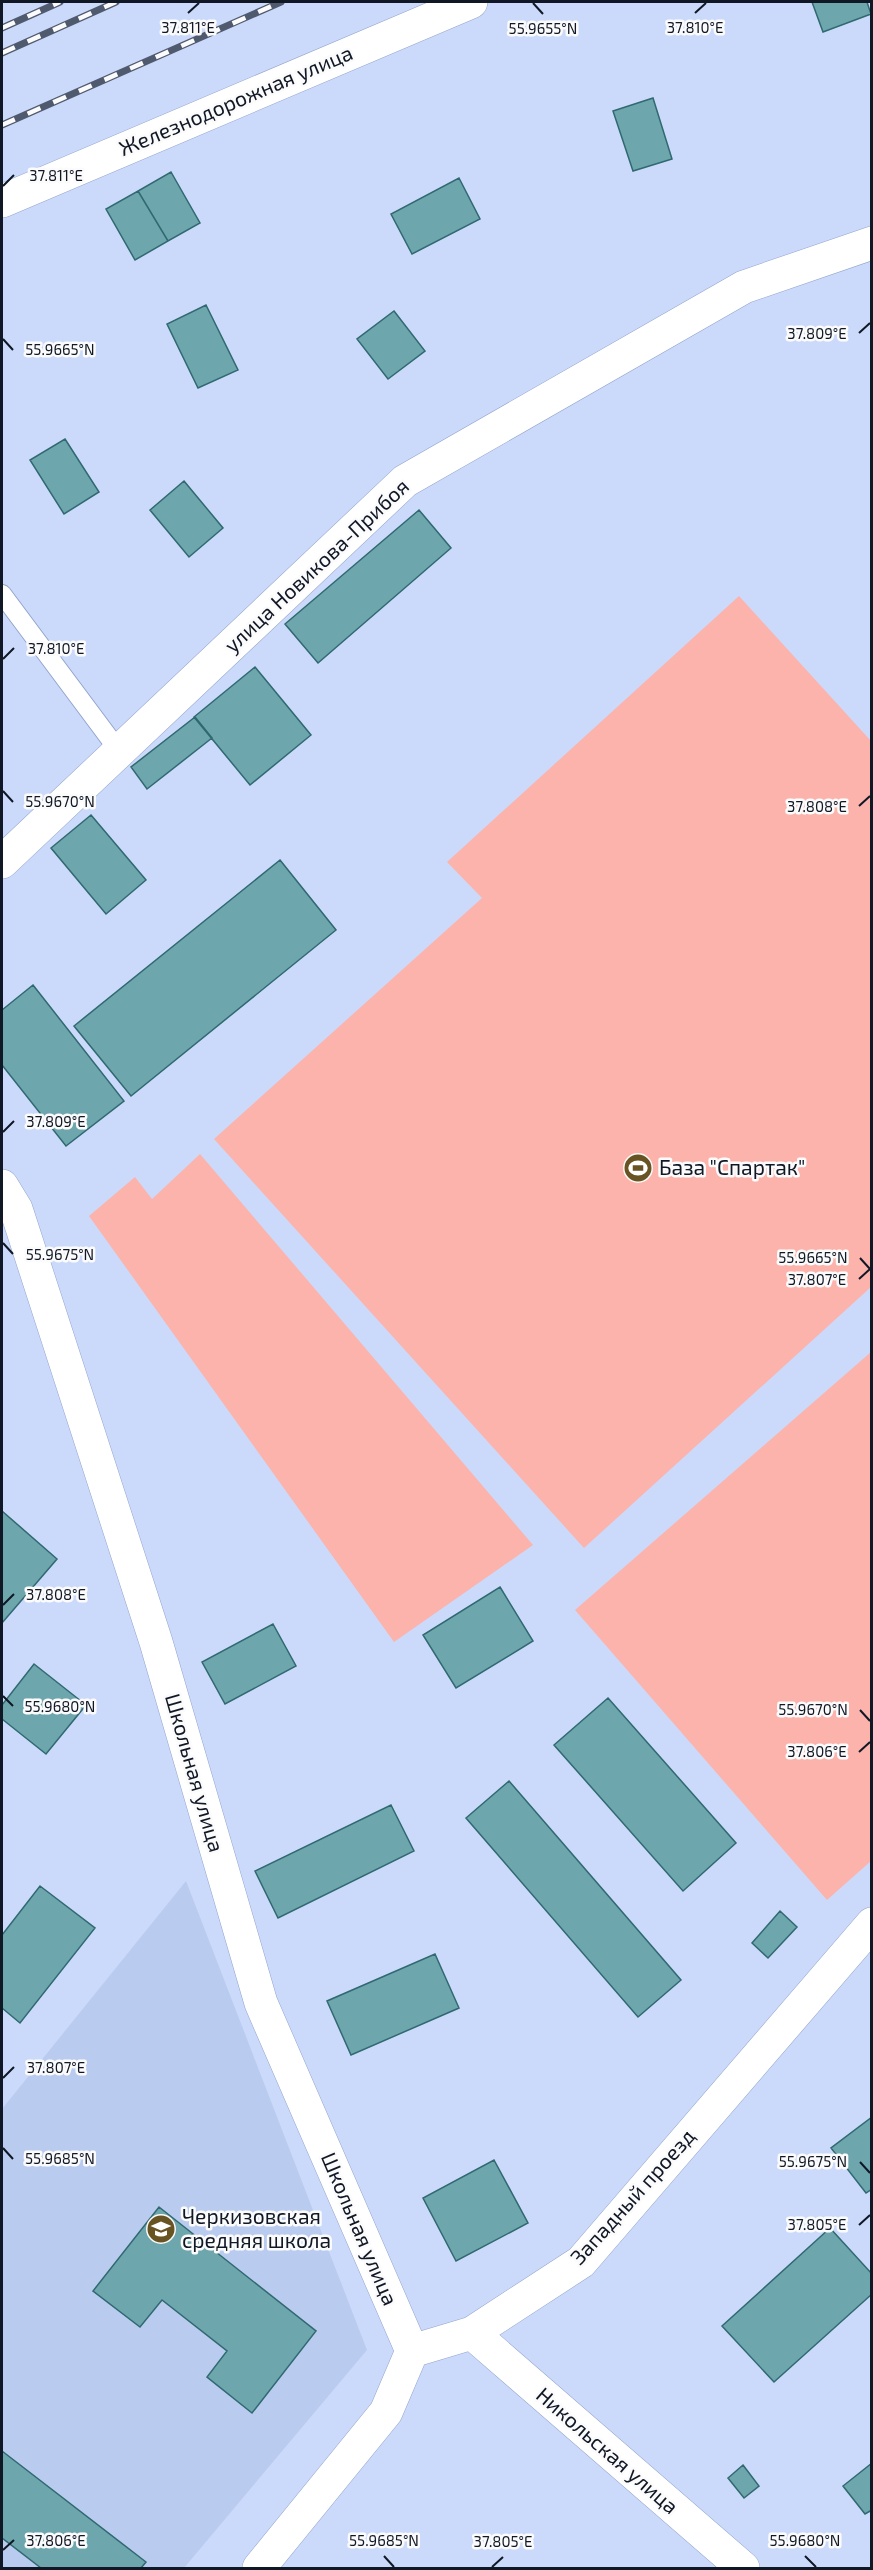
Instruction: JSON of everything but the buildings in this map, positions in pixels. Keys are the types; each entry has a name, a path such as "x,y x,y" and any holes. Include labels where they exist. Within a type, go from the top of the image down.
{"street":[{"name":"Железнодорожная улица","path":"2,201 471,2"},
{"name":"улица Новикова-Прибоя","path":"2,862 405,481 744,287 872,243"},
{"name":"Школьная улица","path":"2,1186 16,1209 156,1642 261,2002 412,2351"},
{"name":"Западный проезд","path":"412,2351 472,2333 581,2262 870,1928"},
{"name":"Никольская улица","path":"472,2333 742,2568"},
{"path":"259,2568 386,2412 412,2351"}],"lane":[{"path":"2,594 118,752"}],"shaded area":[{"path":"739,596 871,741 871,1287 584,1548 214,1139 482,898 447,862"},
{"path":"200,1154 533,1545 394,1642 89,1216 135,1177 152,1199"},
{"path":"871,1352 871,1861 827,1900 575,1610"},
{"name":"Черкизовская средняя школа","path":"186,1881 367,2350 184,2568 2,2568 2,2109"}],"railway":[{"path":"2,28 60,2"},
{"path":"2,53 116,2"},
{"path":"2,125 281,2"}],"place":[{"name":"База \"Спартак\"","path":"638,1168"},
{"name":"Черкизовская средняя школа","path":"161,2229"}]}
